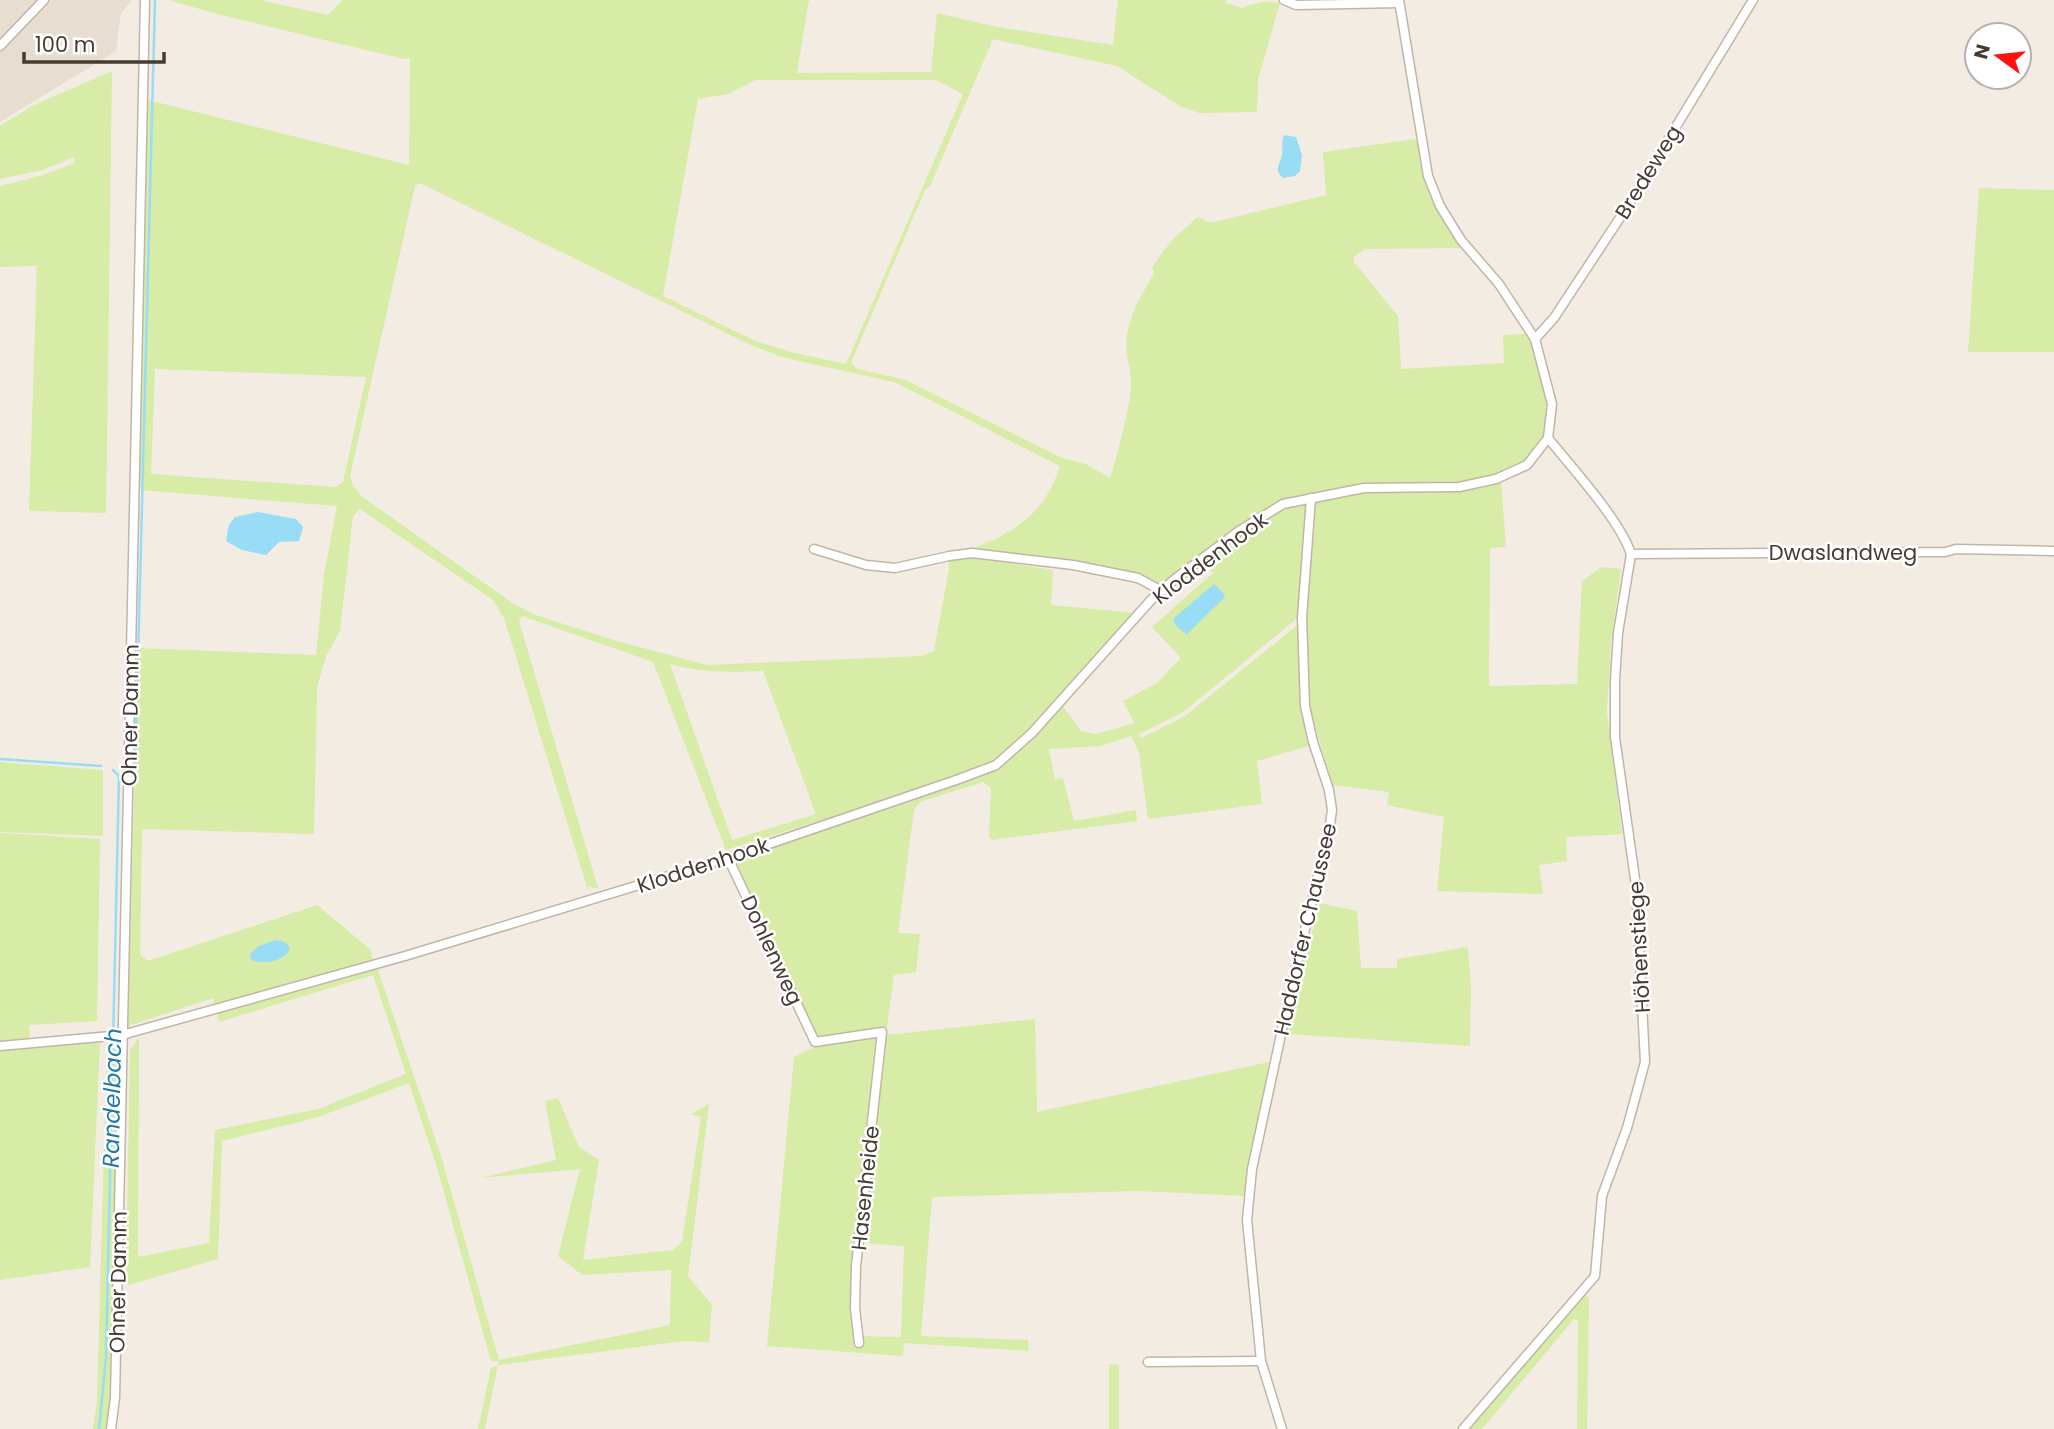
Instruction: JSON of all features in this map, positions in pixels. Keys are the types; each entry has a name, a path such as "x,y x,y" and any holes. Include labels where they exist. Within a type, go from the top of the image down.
{"street":[{"name":"Ohner Damm","path":"111,1429 115,1398 117,1035 145,0"},
{"path":"1284,0 1296,5 1399,1 1428,176 1440,206 1461,240 1499,284 1527,324 1535,339 1552,404 1548,438 1611,518 1627,542 1631,554"},
{"name":"Bredeweg","path":"1535,339 1554,318 1629,204 1753,0"},
{"path":"0,46 41,1"},
{"name":"Kloddenhook","path":"0,1046 117,1035 405,956 728,858 996,765 1032,733 1162,591 1239,531 1283,504 1364,488 1459,487 1496,479 1527,465 1548,438"},
{"name":"Haddorfer Chaussee","path":"1282,1429 1261,1361 1247,1220 1252,1169 1332,810 1329,790 1313,742 1305,706 1302,618 1311,498"},
{"path":"814,549 866,565 895,568 972,553 1073,565 1138,578 1162,591"},
{"name":"Dwaslandweg","path":"1631,554 1945,552 1956,549 2054,551"},
{"name":"Höhenstiege","path":"1463,1429 1595,1276 1602,1196 1627,1128 1645,1062 1636,886 1615,737 1614,693 1618,633 1631,554"},
{"name":"Dohlenweg","path":"728,858 816,1042 882,1032"},
{"name":"Hasenheide","path":"859,1343 855,1308 856,1266 882,1032"},
{"path":"1148,1362 1261,1361"}],"shaded area":[{"path":"0,0 132,0 121,13 116,51 0,122"}],"green space":[{"path":"168,0 260,0 328,15 342,0 809,0 797,73 931,72 937,13 998,27 1113,45 1118,0 1226,0 1226,3 1243,8 1261,2 1280,3 1258,80 1257,112 1199,113 1180,106 1117,66 993,39 851,363 857,369 903,379 1062,458 1086,464 1110,478 1131,388 1127,333 1138,303 1154,274 1152,267 1173,239 1198,217 1210,223 1326,195 1323,152 1415,139 1432,199 1462,248 1365,249 1354,257 1354,262 1398,316 1401,369 1504,363 1503,335 1528,334 1547,401 1545,437 1525,462 1493,476 1460,483 1363,485 1309,495 1241,527 1161,587 1090,565 974,548 1004,535 1028,518 1047,496 1060,466 894,382 781,357 753,346 420,183 415,186 350,476 353,486 361,496 514,604 535,615 707,665 920,656 934,651 949,569 948,559 973,557 1053,570 1051,605 1136,613 1057,698 1081,731 1096,734 1134,723 1123,701 1157,683 1181,658 1152,627 1213,573 1204,562 1241,533 1284,507 1365,491 1501,480 1506,547 1490,548 1489,686 1577,684 1582,581 1602,567 1621,569 1611,643 1607,712 1622,834 1566,837 1567,861 1539,865 1543,894 1437,891 1444,817 1387,805 1389,792 1333,785 1309,707 1306,617 1300,616 1182,713 1139,734 1141,738 1185,716 1299,624 1303,707 1309,746 1257,761 1262,804 1148,819 1139,752 1131,736 1100,746 1049,749 1055,780 1063,778 1074,821 1136,810 1137,821 992,840 989,837 991,788 983,782 920,802 914,810 898,933 920,934 916,972 894,975 887,1028 816,1037 732,859 900,804 901,795 726,850 653,662 522,616 519,621 598,888 587,887 504,618 493,600 360,509 353,516 340,631 326,656 317,687 314,834 142,829 140,955 148,961 317,905 371,950 373,967 377,967 441,1156 499,1360 670,1325 671,1270 582,1275 558,1256 580,1169 480,1178 556,1160 545,1101 558,1098 579,1147 599,1160 583,1260 673,1250 682,1242 701,1117 691,1114 709,1104 688,1276 712,1305 709,1342 684,1341 498,1365 499,1361 491,1361 436,1164 409,1083 315,1118 222,1141 218,1259 128,1285 130,1050 139,1037 138,1257 209,1243 215,1130 318,1109 406,1074 373,975 219,1022 213,998 128,1026 138,648 316,655 324,574 337,506 141,490 138,475 148,100 409,165 410,58 404,59","holes":["756,80 936,80 963,94 846,364 755,341 663,296 698,99 728,94","155,369 366,377 343,482 336,487 151,474","670,664 728,672 763,671 816,814 732,840"]},
{"path":"112,71 106,513 29,511 37,266 0,267 0,186 43,175 74,163 75,157 42,170 0,179 0,126 32,106"},
{"path":"1979,188 2054,190 2054,352 1968,352"},
{"path":"0,762 103,770 103,836 0,832"},
{"path":"0,833 100,839 97,1021 29,1025 30,1038 0,1042"},
{"path":"1320,903 1357,911 1361,968 1397,968 1397,959 1468,947 1471,989 1470,1046 1288,1034 1298,983"},
{"path":"1035,1019 1037,1112 1269,1062 1245,1196 1138,1191 932,1197 921,1336 1028,1340 1029,1351 904,1343 903,1356 767,1346 794,1057 825,1044 879,1037 853,1287 855,1336 901,1337 904,1246 863,1243 886,1035"},
{"path":"100,1040 90,1267 0,1280 0,1048"},
{"path":"107,1040 118,1042 110,1399 106,1429 93,1429 97,1401"},
{"path":"1582,1296 1589,1297 1587,1429 1577,1429 1578,1321 1574,1319 1482,1429 1469,1429"},
{"path":"1109,1364 1119,1365 1119,1429 1109,1429"},
{"path":"498,1365 485,1429 478,1429 491,1368"}],"water":[{"path":"1284,135 1296,137 1302,155 1300,171 1295,176 1283,178 1278,170"},
{"path":"258,512 296,519 303,527 299,541 279,542 266,555 242,550 226,541 229,525 235,517"},
{"path":"1214,584 1225,595 1223,599 1187,634 1173,619"},
{"path":"276,940 284,942 290,949 283,957 267,962 251,960 250,954 259,946"}],"waterway":[{"path":"135,777 155,0"},
{"name":"Randelbach","path":"0,759 101,766"},
{"name":"Randelbach","path":"99,1429 106,1358 119,776 113,770"}]}
